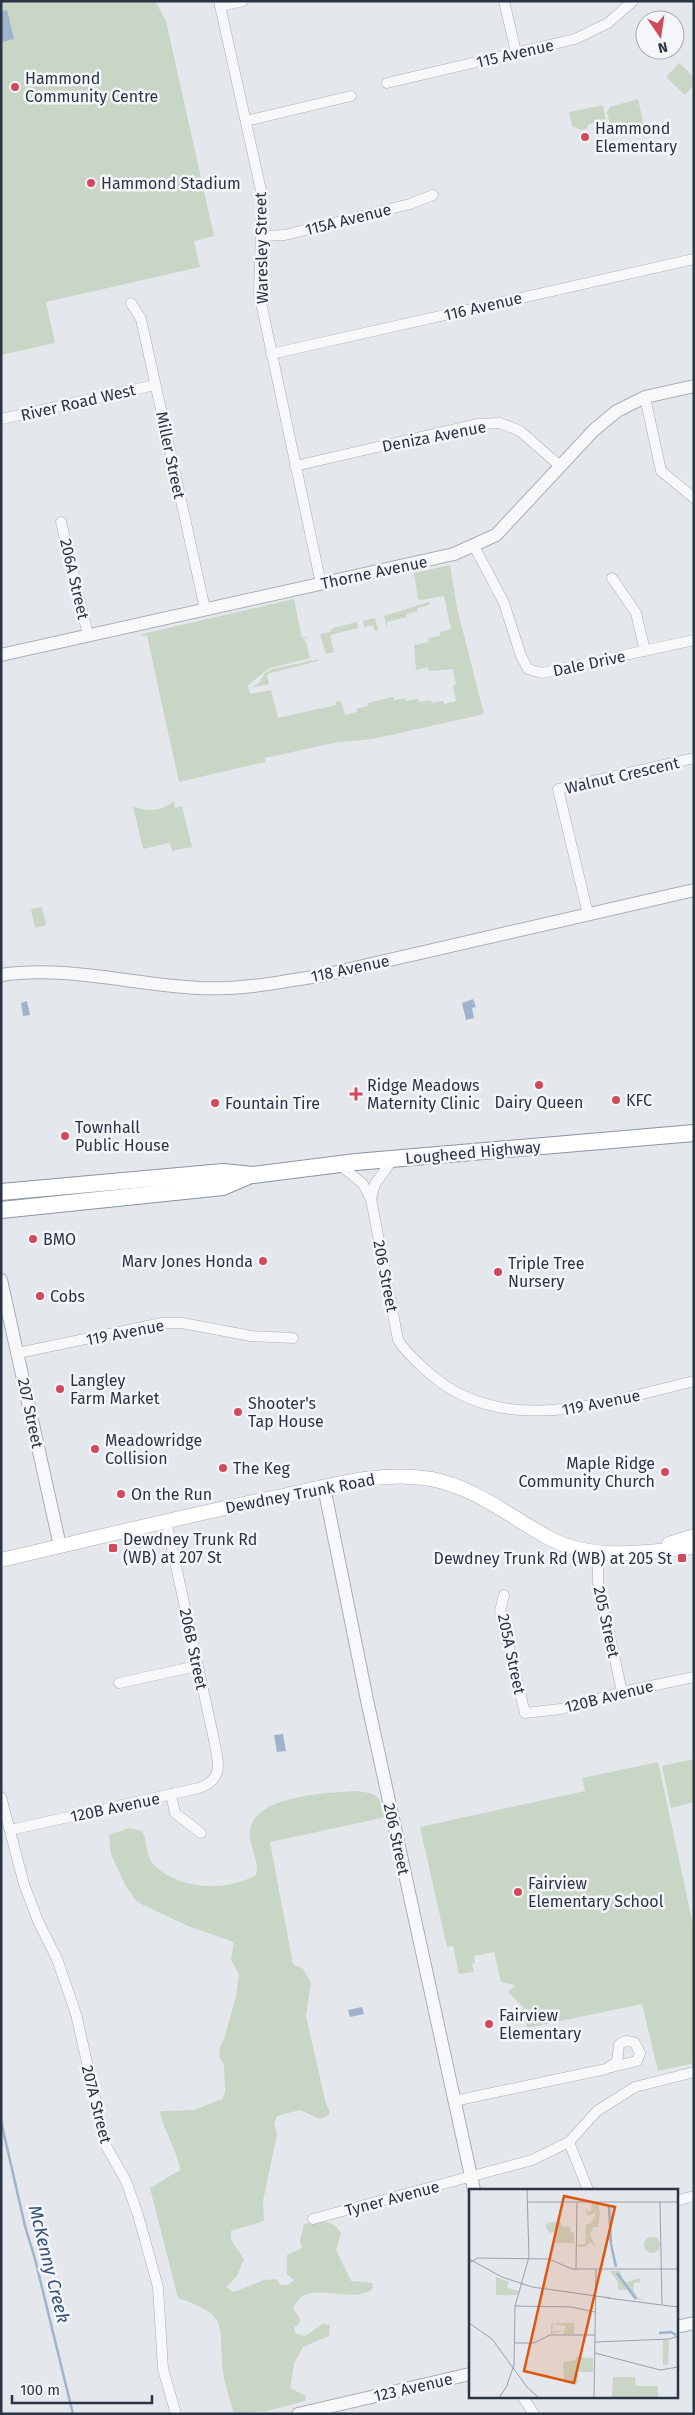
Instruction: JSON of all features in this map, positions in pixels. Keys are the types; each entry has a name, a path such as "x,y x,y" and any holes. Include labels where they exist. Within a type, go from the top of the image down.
{"highway":[{"name":"Lougheed Highway","path":"1,1192 223,1172 253,1174 339,1164 694,1133"},
{"name":"Lougheed Highway","path":"1,1210 223,1187 253,1174"}],"main road":[{"name":"Dewdney Trunk Road","path":"1,1560 166,1521 382,1476 432,1479 470,1491 550,1539 573,1547 622,1554 694,1547"},
{"name":"Dewdney Trunk Road","path":"647,1552 694,1536"}],"street":[{"path":"219,4 243,1"},
{"path":"504,1 516,52"},
{"name":"115 Avenue","path":"387,83 586,35 618,16 633,1"},
{"name":"Waresley Street","path":"219,4 262,195 259,293 321,584"},
{"path":"246,121 351,96"},
{"name":"115A Avenue","path":"262,236 285,235 410,204 433,195"},
{"name":"116 Avenue","path":"271,354 694,258"},
{"name":"Miller Street","path":"131,303 141,319 205,609"},
{"name":"River Road West","path":"1,419 155,384"},
{"name":"Thorne Avenue","path":"1,655 454,554 496,534 594,430 609,418 645,397 694,386"},
{"path":"645,397 661,471 694,498"},
{"name":"Deniza Avenue","path":"295,466 477,424 500,424 520,431 560,466"},
{"name":"206A Street","path":"61,522 88,635"},
{"name":"Dale Drive","path":"474,546 504,604 521,656 528,669 542,673 694,640"},
{"path":"612,578 636,613 645,651"},
{"name":"Walnut Crescent","path":"588,914 558,789 694,758"},
{"name":"118 Avenue","path":"1,975 58,972 198,988 243,988 324,975 694,890"},
{"path":"371,1199 374,1184 393,1159"},
{"name":"206 Street","path":"339,1164 363,1184 371,1199 398,1340 405,1351"},
{"name":"207 Street","path":"1,1280 60,1546"},
{"name":"119 Avenue","path":"18,1353 162,1323 182,1323 251,1336 293,1338"},
{"name":"119 Avenue","path":"405,1351 449,1388 473,1401 504,1408 544,1411 576,1409 694,1381"},
{"name":"206 Street","path":"324,1488 474,2189"},
{"name":"206B Street","path":"166,1521 218,1762 216,1777"},
{"name":"205 Street","path":"598,1552 598,1582 622,1692"},
{"name":"205A Street","path":"504,1595 500,1611 525,1713"},
{"path":"119,1683 197,1666"},
{"name":"120B Avenue","path":"525,1713 561,1708 694,1676"},
{"name":"120B Avenue","path":"10,1830 206,1785 216,1777"},
{"path":"171,1794 175,1813 201,1833"},
{"name":"207A Street","path":"1,1797 30,1901 57,1959 74,2007 106,2146 126,2181 135,2204 158,2287 163,2369 176,2414"},
{"path":"454,2101 612,2067"},
{"path":"588,2189 569,2142 597,2111 635,2087 694,2072"},
{"name":"Tyner Avenue","path":"313,2219 532,2160 569,2142"},
{"path":"678,2200 694,2196"},
{"path":"678,2327 694,2323"},
{"name":"123 Avenue","path":"298,2414 469,2374"},
{"path":"523,2398 534,2414"}],"green space":[{"path":"1,1 155,1 166,21 214,236 194,241 200,267 46,302 55,343 1,355"},
{"path":"679,63 694,77 694,85 685,95 666,77"},
{"path":"638,99 644,127 639,133 624,137 620,135 618,127 611,129 607,112 610,107"},
{"path":"603,105 606,120 589,124 586,129 581,130 572,126 569,112"},
{"path":"450,565 457,608 484,714 373,739 338,742 265,758 265,762 179,782 147,636 142,634 294,599 302,638 311,636 303,639 306,642 310,658 270,668 248,685 250,694 271,690 278,718 336,705 336,702 341,701 345,715 357,712 356,709 368,706 368,703 393,697 394,700 405,698 406,701 418,699 419,702 431,700 432,703 443,701 444,704 456,701 453,685 456,684 453,669 429,671 428,667 416,670 414,645 429,642 428,638 440,636 440,632 451,629 444,596 418,599 414,573"},
{"path":"429,602 429,605 417,608 418,611 406,614 407,617 387,622 387,628 384,616"},
{"path":"375,618 378,630 375,631 373,625 364,627 363,621"},
{"path":"357,622 358,628 330,635 334,652 326,654 320,634 330,632 333,628"},
{"path":"319,659 318,661 267,674 269,684 250,688 259,683 265,673 273,669"},
{"path":"174,801 175,808 182,806 192,847 172,851 170,843 143,849 133,806 154,810 169,805"},
{"path":"42,907 46,925 35,928 31,909"},
{"path":"694,1759 694,1802 671,1808 662,1766"},
{"name":"Fairview Elementary School","path":"658,1762 694,1929 694,2063 658,2071 642,2004 527,2028 523,2007 508,1992 515,1985 501,1982 494,1952 474,1956 475,1963 472,1964 474,1972 459,1974 453,1946 447,1947 420,1827 585,1791 582,1778"},
{"path":"355,1791 377,1796 386,1817 270,1842 293,1964 303,1969 311,1983 306,2016 326,2104 330,2111 329,2115 320,2119 300,2110 277,2116 274,2123 277,2134 263,2201 264,2221 231,2231 231,2240 244,2259 237,2276 226,2287 234,2292 264,2280 277,2279 280,2285 288,2285 294,2280 287,2274 287,2255 302,2248 300,2241 304,2224 325,2222 334,2225 341,2233 336,2250 351,2281 373,2283 372,2290 350,2295 317,2292 307,2294 299,2299 293,2308 300,2319 299,2324 294,2327 295,2333 305,2336 323,2324 330,2325 329,2336 303,2347 294,2364 290,2388 306,2396 305,2401 267,2411 234,2414 223,2372 221,2332 214,2317 207,2310 178,2298 150,2188 180,2170 162,2121 161,2111 194,2110 222,2099 225,2092 224,2065 219,2057 220,2047 236,1996 239,1974 231,1960 234,1942 188,1926 137,1902 125,1885 111,1854 109,1835 129,1828 142,1831 152,1862 165,1874 177,1880 204,1886 232,1884 256,1875 257,1869 250,1830 255,1818 265,1809 294,1798"}],"water":[{"path":"7,10 14,39 2,42 1,11"},
{"path":"473,999 476,1007 472,1008 474,1018 466,1020 462,1003"},
{"path":"27,1001 30,1015 23,1016 21,1003"},
{"path":"283,1734 286,1751 277,1752 274,1735"},
{"path":"362,2007 364,2014 350,2017 348,2010"}],"waterway":[{"name":"McKenny Creek","path":"1,2121 25,2226 35,2259 73,2414"}],"place":[{"name":"Hammond Community Centre","path":"15,87"},
{"name":"Hammond Elementary","path":"585,137"},
{"name":"Hammond Stadium","path":"91,183"},
{"name":"Dairy Queen","path":"539,1085"},
{"name":"Ridge Meadows Maternity Clinic","path":"356,1094"},
{"name":"KFC","path":"616,1100"},
{"name":"Fountain Tire","path":"215,1103"},
{"name":"Townhall Public House","path":"65,1136"},
{"name":"BMO","path":"33,1239"},
{"name":"Marv Jones Honda","path":"263,1261"},
{"name":"Triple Tree Nursery","path":"498,1272"},
{"name":"Cobs","path":"40,1296"},
{"name":"Langley Farm Market","path":"60,1389"},
{"name":"Shooter's Tap House","path":"238,1412"},
{"name":"Meadowridge Collision","path":"95,1449"},
{"name":"The Keg","path":"223,1468"},
{"name":"Maple Ridge Community Church","path":"665,1472"},
{"name":"On the Run","path":"121,1494"},
{"name":"Dewdney Trunk Rd (WB) at 207 St","path":"113,1548"},
{"name":"Dewdney Trunk Rd (WB) at 205 St","path":"682,1558"},
{"name":"Fairview Elementary School","path":"518,1892"},
{"name":"Fairview Elementary","path":"489,2024"}]}
